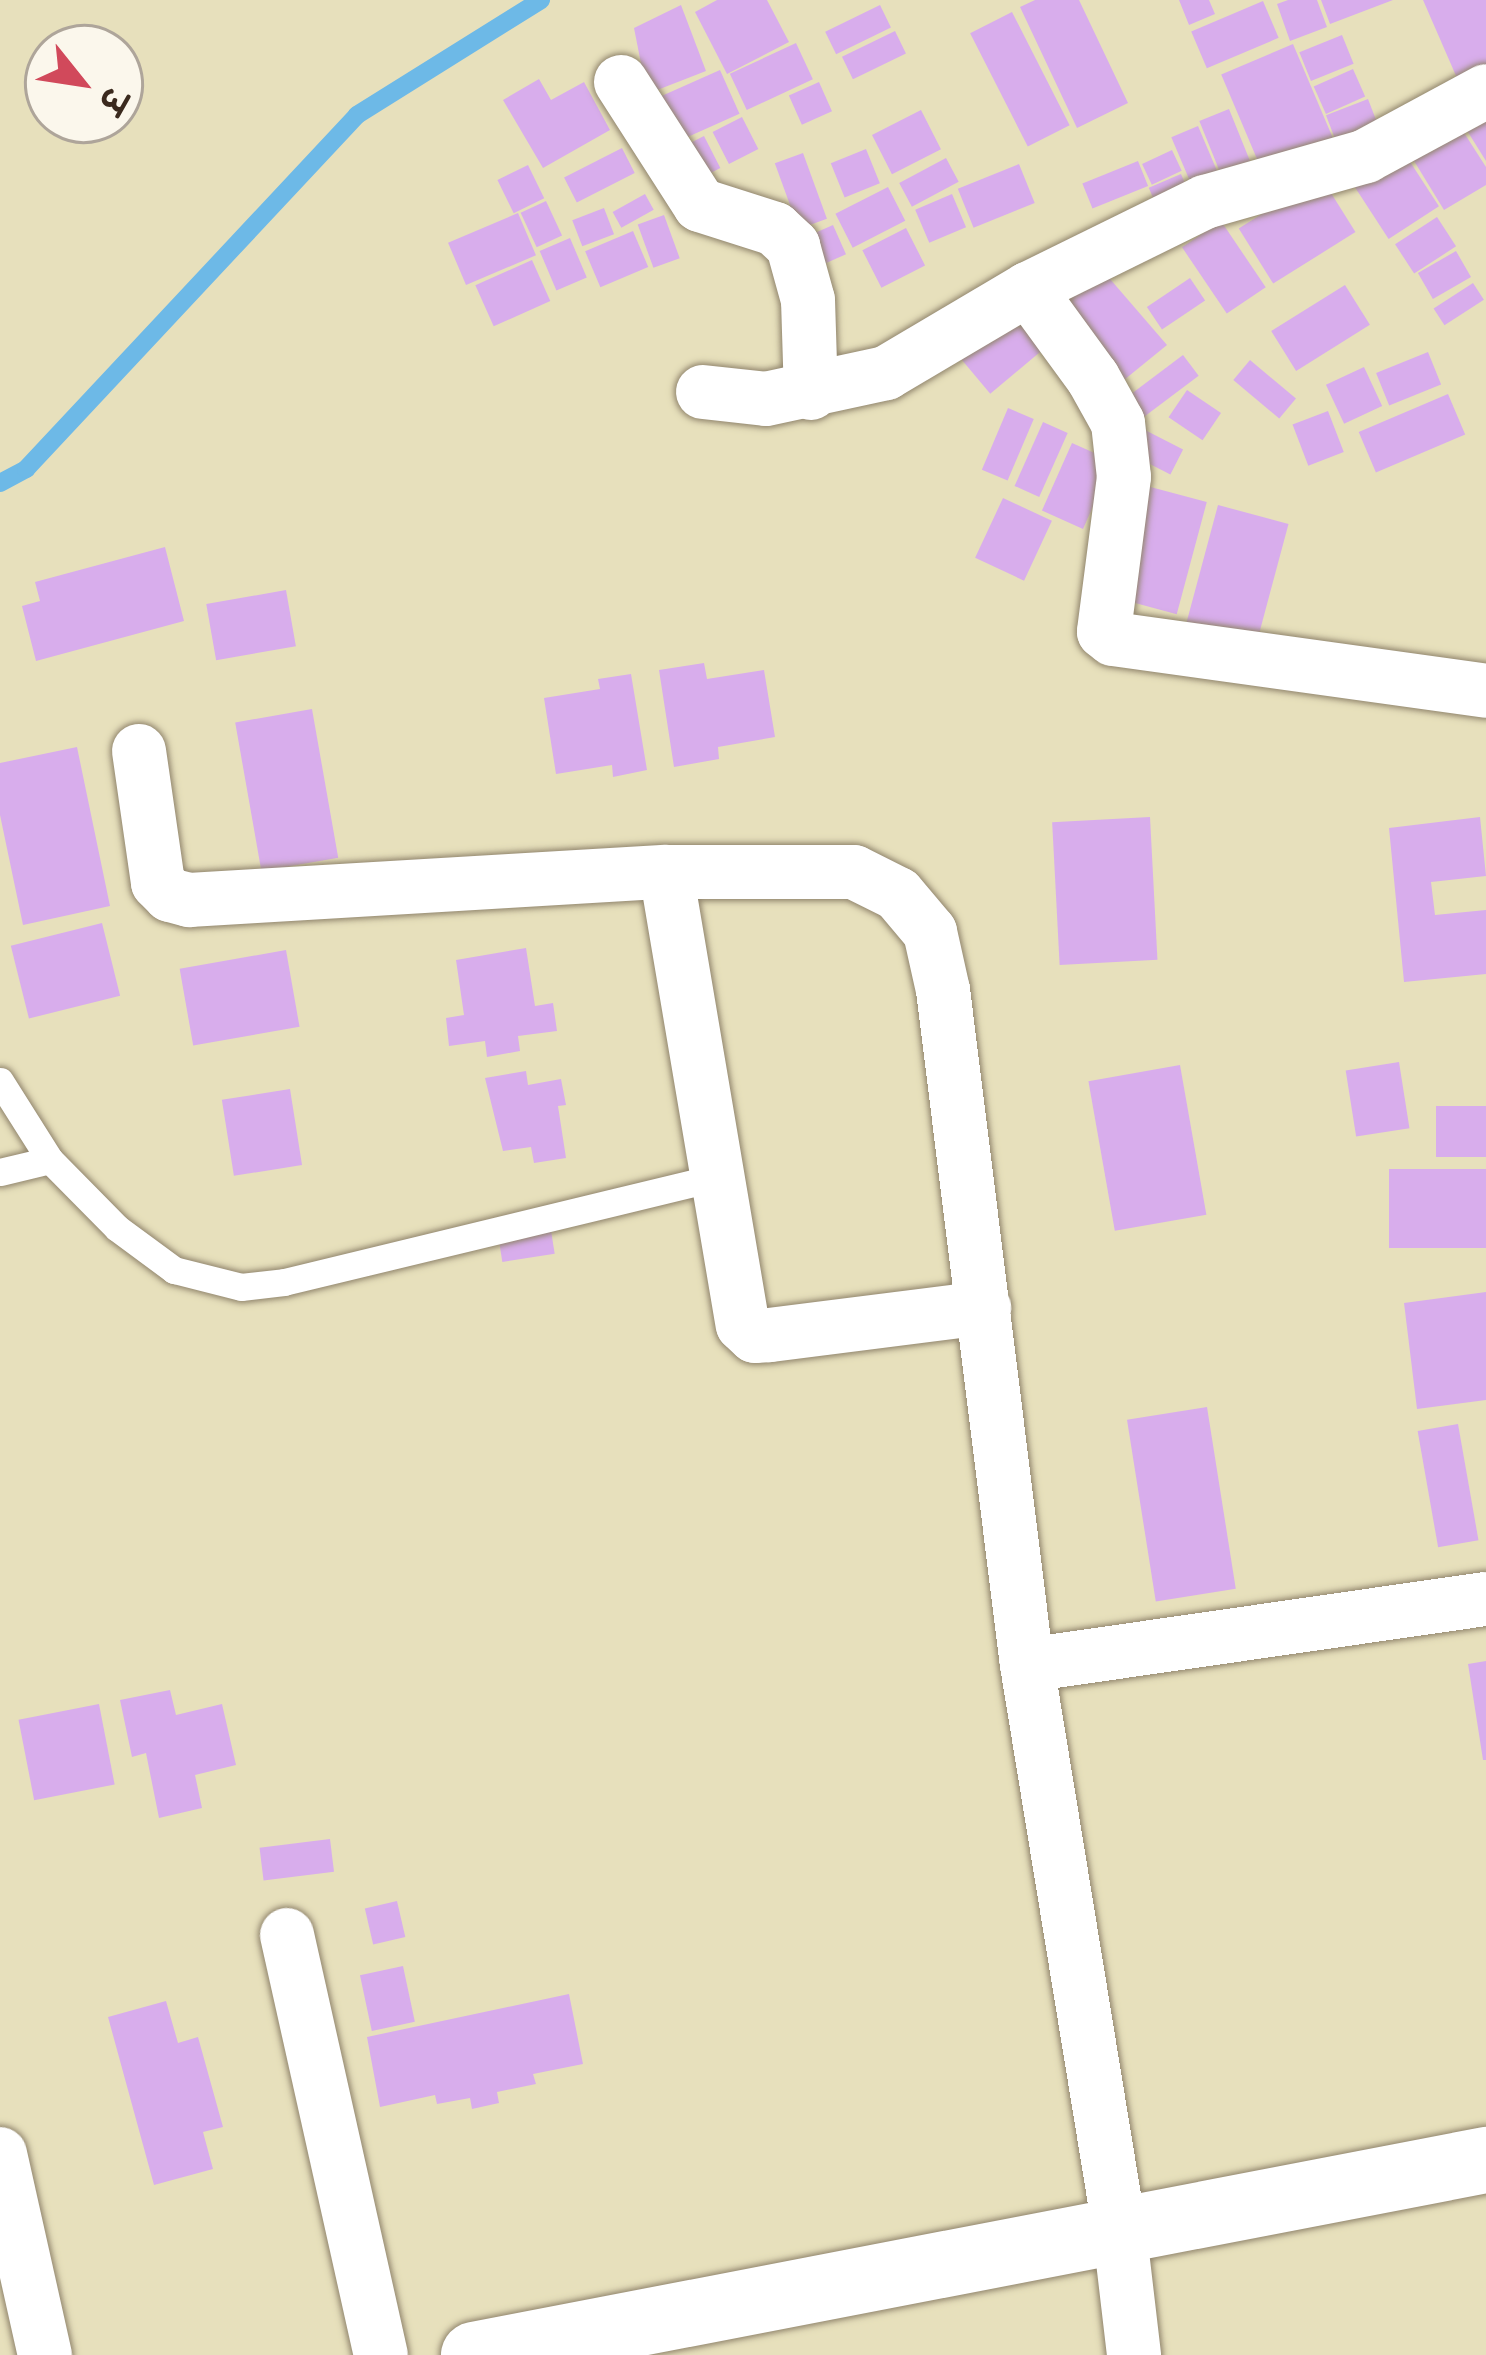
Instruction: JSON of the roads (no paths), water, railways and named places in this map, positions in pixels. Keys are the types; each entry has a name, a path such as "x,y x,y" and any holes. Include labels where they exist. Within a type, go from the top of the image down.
{"street":[{"path":"621,82 700,205 775,229 793,246 808,300 811,393"},
{"path":"703,392 766,399 811,393 886,373 1028,289 1205,202 1366,156 1486,91"},
{"path":"1028,289 1093,378 1118,423 1124,477 1105,632 1113,639 1486,691"},
{"path":"139,752 158,883 170,896 189,900 666,872 854,872 898,894 930,932 984,1308 1028,1665 1119,2227 1134,2355"},
{"path":"666,872 742,1324 754,1336 984,1308"},
{"path":"1028,1665 1486,1599"},
{"path":"287,1935 381,2355"},
{"path":"0,2154 45,2355"},
{"path":"475,2355 1119,2227 1486,2160"}],"lane":[{"path":"0,1082 50,1160 117,1228 174,1270 241,1287 284,1282 718,1177"},
{"path":"0,1172 50,1160"}],"waterway":[{"path":"0,483 26,469 357,115 541,0"}]}
